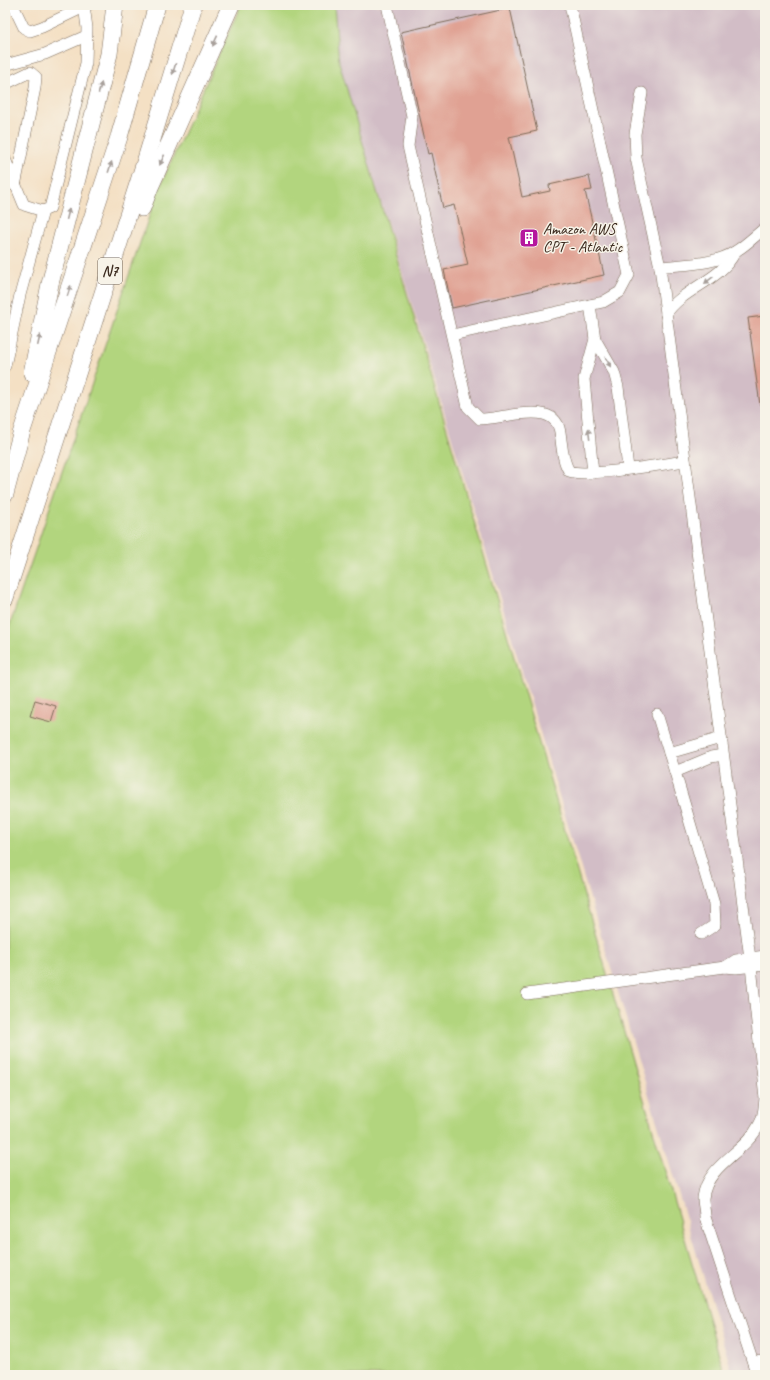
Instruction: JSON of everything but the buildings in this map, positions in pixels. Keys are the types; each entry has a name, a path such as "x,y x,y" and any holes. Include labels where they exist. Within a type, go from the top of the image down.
{"highway":[{"path":"22,434 46,301 84,146 109,54 116,5"},
{"name":"N7","path":"5,494 22,434 119,137 157,5"},
{"name":"N7","path":"5,598 150,149 193,5"},
{"path":"25,535 37,526 150,187 230,5"}],"street":[{"path":"5,159 15,187 24,205 28,208 43,211 50,208 86,62 86,6 42,27 30,31 24,28 13,5"},
{"path":"387,5 412,116 408,146 452,335 465,400 473,414 480,419 536,413 550,415 559,425 564,460 569,471 573,473 593,473 685,461"},
{"path":"452,335 590,304 614,297 625,285 629,275 570,5"},
{"path":"5,66 45,54 86,36"},
{"path":"5,84 30,72 36,77 15,187"},
{"path":"642,93 635,134 636,158 660,267 750,962 765,1098 764,1113 759,1126 716,1170 707,1184 703,1199 705,1217 754,1362 757,1375"},
{"path":"5,366 20,295 43,211"},
{"path":"660,267 712,260 736,252 765,228"},
{"path":"666,314 678,298 688,291 709,281 732,260 736,252"},
{"path":"590,304 595,339 614,372 618,387 628,468"},
{"path":"593,473 584,379 595,339"},
{"path":"657,714 714,904 715,925 701,934"},
{"path":"669,753 721,738"},
{"path":"675,772 711,757 723,755"},
{"path":"750,962 765,956"},
{"path":"527,994 725,967 736,960 765,965"},
{"path":"754,1362 765,1361"}],"shaded area":[{"path":"334,5 765,5 765,1375 733,1375 339,62"}],"green space":[{"path":"241,5 334,5 339,62 725,1375 5,1375 5,639 157,193"}],"place":[{"name":"Amazon AWS CPT - Atlantic","path":"529,238"}]}
